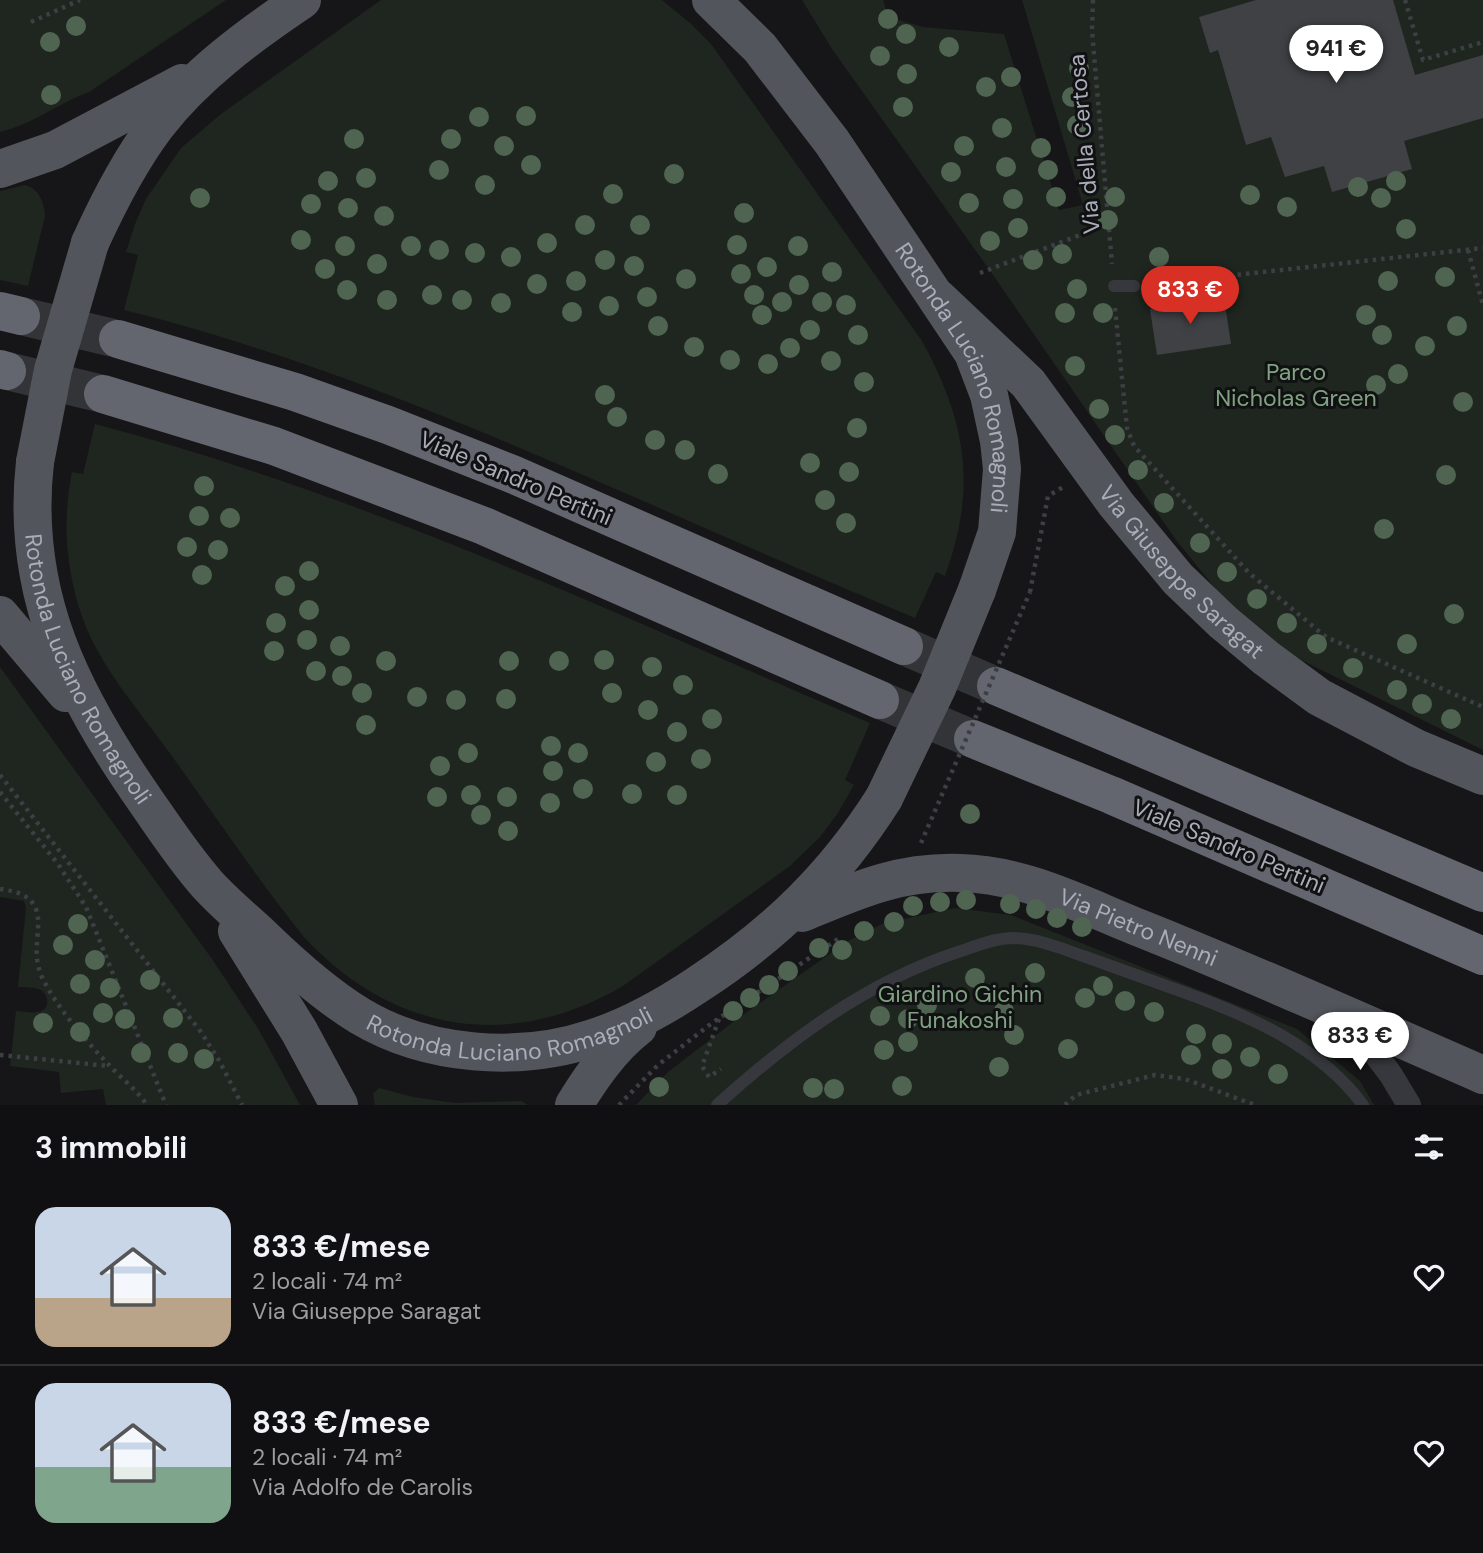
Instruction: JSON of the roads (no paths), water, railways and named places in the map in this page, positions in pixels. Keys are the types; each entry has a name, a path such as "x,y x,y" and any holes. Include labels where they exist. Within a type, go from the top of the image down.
{"highway":[{"name":"Viale Sandro Pertini","path":"118,339 296,392 388,425 512,474 904,646"},
{"path":"103,394 274,446 484,526 880,700"},
{"path":"996,686 1483,893"},
{"name":"Viale Sandro Pertini","path":"973,739 1111,795 1483,956"}],"main road":[{"name":"Rotonda Luciano Romagnoli","path":"303,0 269,22 215,66 159,123 120,182 90,243 53,370 35,463 32,522 37,577 69,671 105,740 167,832 208,885 287,960 327,994 361,1017 391,1032 423,1042 485,1052 524,1052 557,1047 592,1039 634,1022 668,1004 728,964 781,922 827,878 849,851 884,798 937,688 997,533 1002,492 999,440 989,395 973,353 832,142 760,48 711,0"},
{"path":"737,0 760,48"},
{"path":"0,169 55,150 215,66"},
{"name":"Via Giuseppe Saragat","path":"938,298 1028,383 1116,504 1178,579 1223,622 1266,658 1320,697 1365,723 1483,776"},
{"path":"0,615 105,740"},
{"name":"Via Pietro Nenni","path":"781,922 881,881 935,874 986,874 1014,879 1186,947 1483,1076"},
{"path":"208,885 299,1031 339,1105"},
{"path":"574,1105 595,1072 615,1048 668,1004"}],"street":[{"path":"1347,1016 1391,1075 1409,1105"}],"lane":[{"path":"1114,286 1134,286"},
{"path":"718,1105 758,1068 799,1036 870,990 931,961 988,942 1013,938 1044,943 1105,964 1194,996 1272,1030 1308,1051 1343,1081 1363,1105"}],"tunnel":[{"path":"21,316 118,339"},
{"path":"7,371 103,394"},
{"path":"904,646 996,686"},
{"path":"880,700 973,739"}],"park label":[{"name":"Parco Nicholas Green","path":"1296,385"},
{"name":"Giardino Gichin Funakoshi","path":"960,1007"}]}
